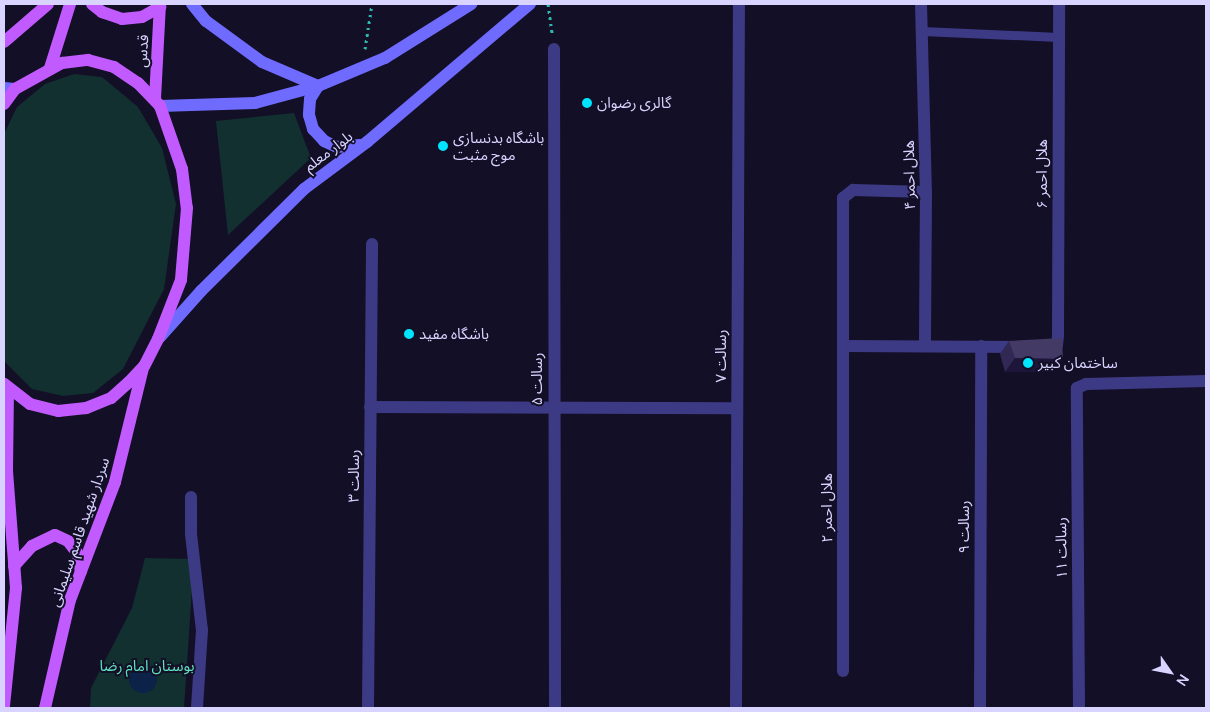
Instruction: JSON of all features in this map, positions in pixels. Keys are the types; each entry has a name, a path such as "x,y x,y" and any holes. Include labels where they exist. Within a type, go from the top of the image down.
{"main road":[{"path":"4,42 48,4"},
{"path":"50,68 70,4"},
{"path":"92,4 102,12 122,19 142,17 160,5"},
{"path":"192,4 206,21 262,62 318,86"},
{"path":"158,103 255,103 318,86 385,58 471,4"},
{"name":"بلوار معلم","path":"158,339 220,272 304,190 367,142 530,4"},
{"name":"قدس","path":"158,103 160,5"},
{"path":"4,104 9,89 62,62 88,60 114,67 158,103 182,169 187,208 181,280 158,339 144,366 111,398 86,408 58,411 30,404 6,387"},
{"path":"318,86 310,99 309,115 313,130 324,141 338,148 353,148 367,142"},
{"name":"سردار شهید قاسم سلیمانی","path":"45,708 70,600 115,482 144,366"},
{"path":"4,706 16,588 7,470 6,387"},
{"path":"14,566 32,546 55,535 68,541 77,553 81,572"}],"street":[{"name":"رسالت ۷","path":"736,708 739,4"},
{"name":"هلال احمر ۴","path":"921,4 926,192 925,345"},
{"name":"هلال احمر ۶","path":"981,346 1044,348 1057,345 1059,4"},
{"name":"رسالت ۵","path":"554,49 553,408 555,708"},
{"name":"هلال احمر ۲","path":"843,671 842,198 853,190 926,192"},
{"name":"رسالت ۳","path":"368,708 372,244"},
{"path":"843,346 981,346"},
{"name":"رسالت ۹","path":"980,708 981,346"},
{"name":"رسالت ۱۱","path":"1079,708 1077,388 1086,384 1206,381"},
{"path":"370,408 737,408"},
{"path":"191,497 191,534 202,630 197,708"}],"lane":[{"path":"922,31 1058,37"}],"path":[{"path":"363,67 372,4"},
{"path":"548,4 554,49"}],"green space":[{"path":"74,74 102,77 138,107 162,148 176,204 164,289 123,369 93,393 63,396 32,389 4,361 4,134 17,107 45,84"},
{"path":"294,113 311,158 228,235 216,121"},
{"name":"بوستان امام رضا","path":"145,558 194,559 184,708 90,708 91,688 132,608"}],"water":[{"path":"143,665 153,669 157,679 153,689 143,693 133,689 129,679 133,669"}],"building":[{"path":"1062,338 1063,359 1015,358 1009,341"}],"place":[{"name":"گالری رضوان","path":"587,103"},
{"name":"باشگاه بدنسازی موج مثبت","path":"443,146"},
{"name":"باشگاه مفید","path":"409,334"},
{"name":"ساختمان کبیر","path":"1028,363"}]}
